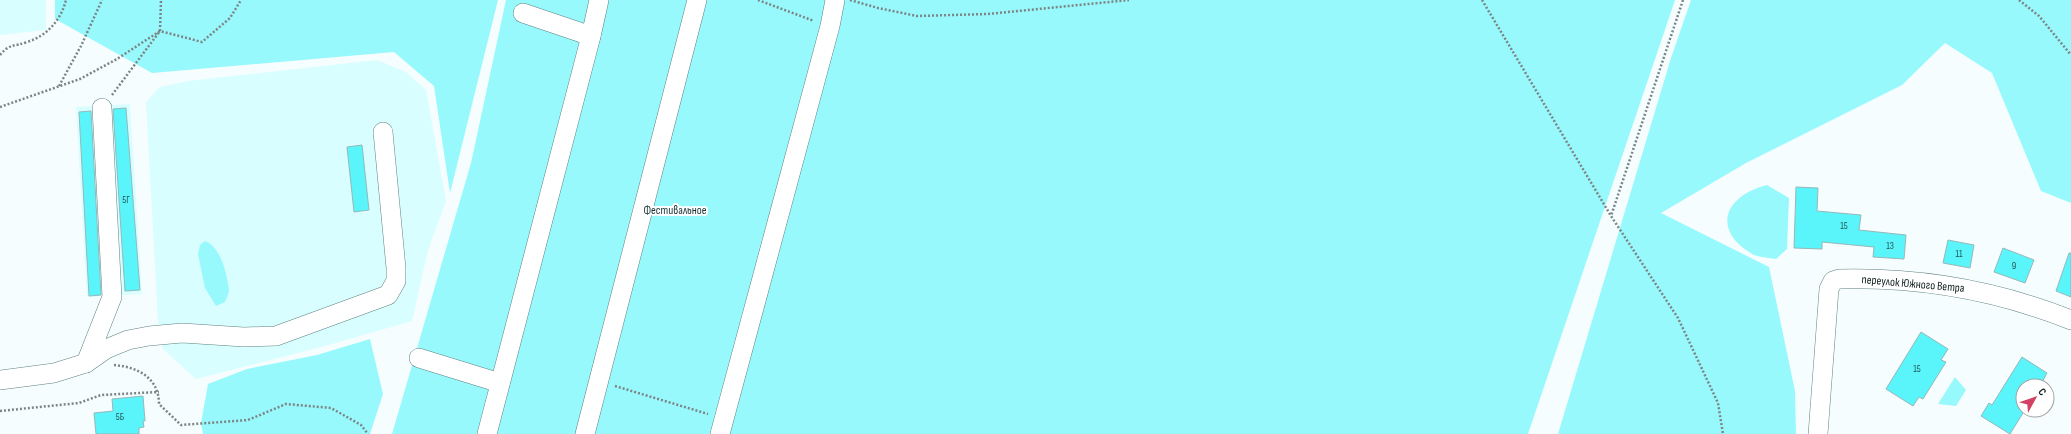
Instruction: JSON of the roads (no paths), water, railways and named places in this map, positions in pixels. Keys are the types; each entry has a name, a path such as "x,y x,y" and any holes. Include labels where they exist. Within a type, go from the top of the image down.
{"street":[{"path":"487,434 592,36 599,0"},
{"path":"585,434 696,0"},
{"path":"722,426 830,26 835,0"},
{"path":"523,13 592,36"},
{"path":"86,363 112,297 102,108"},
{"path":"0,380 54,373 86,363 106,349 128,340 149,336 182,333 244,337 276,336 388,295 396,281 396,268 383,132"},
{"name":"переулок Южного Ветра","path":"1818,434 1829,289 1833,281 1839,279 1878,278 1963,287 2035,305 2071,320"},
{"path":"419,358 500,383"}],"park label":[{"name":"Фестивальное","path":"675,210"}]}
